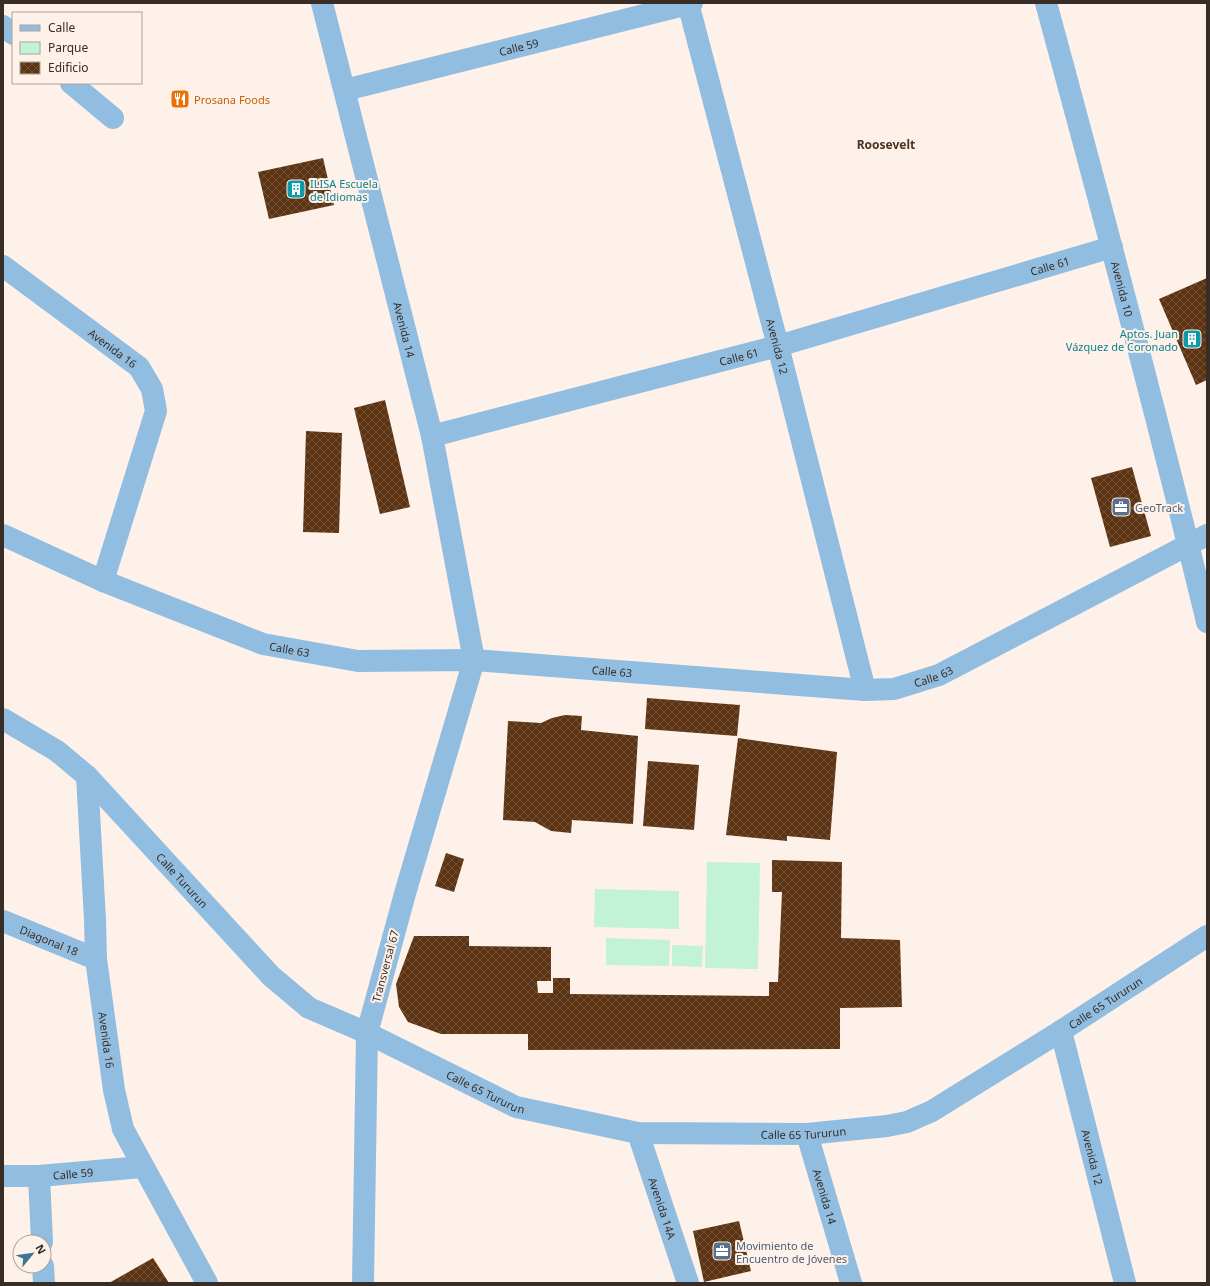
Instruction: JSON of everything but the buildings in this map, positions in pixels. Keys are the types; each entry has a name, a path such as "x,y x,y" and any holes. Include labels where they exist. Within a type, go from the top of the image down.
{"street":[{"name":"Avenida 14","path":"322,3 432,436 474,660"},
{"name":"Calle 59","path":"345,90 689,3"},
{"name":"Avenida 12","path":"689,3 865,690"},
{"name":"Avenida 10","path":"1046,3 1112,247 1198,540 1207,622"},
{"path":"3,26 12,33"},
{"path":"72,84 113,118"},
{"name":"Calle 61","path":"432,436 778,346 1112,247"},
{"name":"Avenida 16","path":"3,266 139,366 152,388 156,411 103,581"},
{"name":"Calle 63","path":"3,535 103,581 263,644 358,661 474,660 865,690 894,689 939,675 1198,540"},
{"name":"Transversal 67","path":"363,1283 367,1033 406,890 474,660"},
{"name":"Calle Tururun","path":"3,720 56,751 87,776 271,976 309,1008 367,1033"},
{"name":"Avenida 16","path":"87,776 96,959 114,1090 123,1129 142,1167 206,1283"},
{"name":"Diagonal 18","path":"3,921 96,959"},
{"name":"Calle 65 Tururun","path":"367,1033 516,1107 638,1133 807,1134 887,1126 907,1122 932,1111 1061,1031 1207,936"},
{"name":"Avenida 12","path":"1061,1031 1125,1283"},
{"name":"Avenida 14A","path":"638,1133 688,1283"},
{"name":"Avenida 14","path":"807,1134 851,1283"},
{"name":"Calle 59","path":"3,1176 39,1176 142,1167"},
{"path":"39,1176 42,1234"}],"green space":[{"path":"707,862 760,863 758,969 705,968"},
{"path":"595,889 679,891 679,929 594,927"},
{"path":"606,938 670,940 669,966 606,965"},
{"path":"672,945 703,946 702,967 672,966"}],"place":[{"name":"Prosana Foods","path":"180,99"},
{"name":"ILISA Escuela de Idiomas","path":"296,189"},
{"name":"Aptos. Juan Vázquez de Coronado","path":"1192,339"},
{"name":"GeoTrack","path":"1121,507"},
{"name":"Movimiento de Encuentro de Jóvenes","path":"722,1251"}],"district":[{"name":"Roosevelt","path":"886,144"}]}
